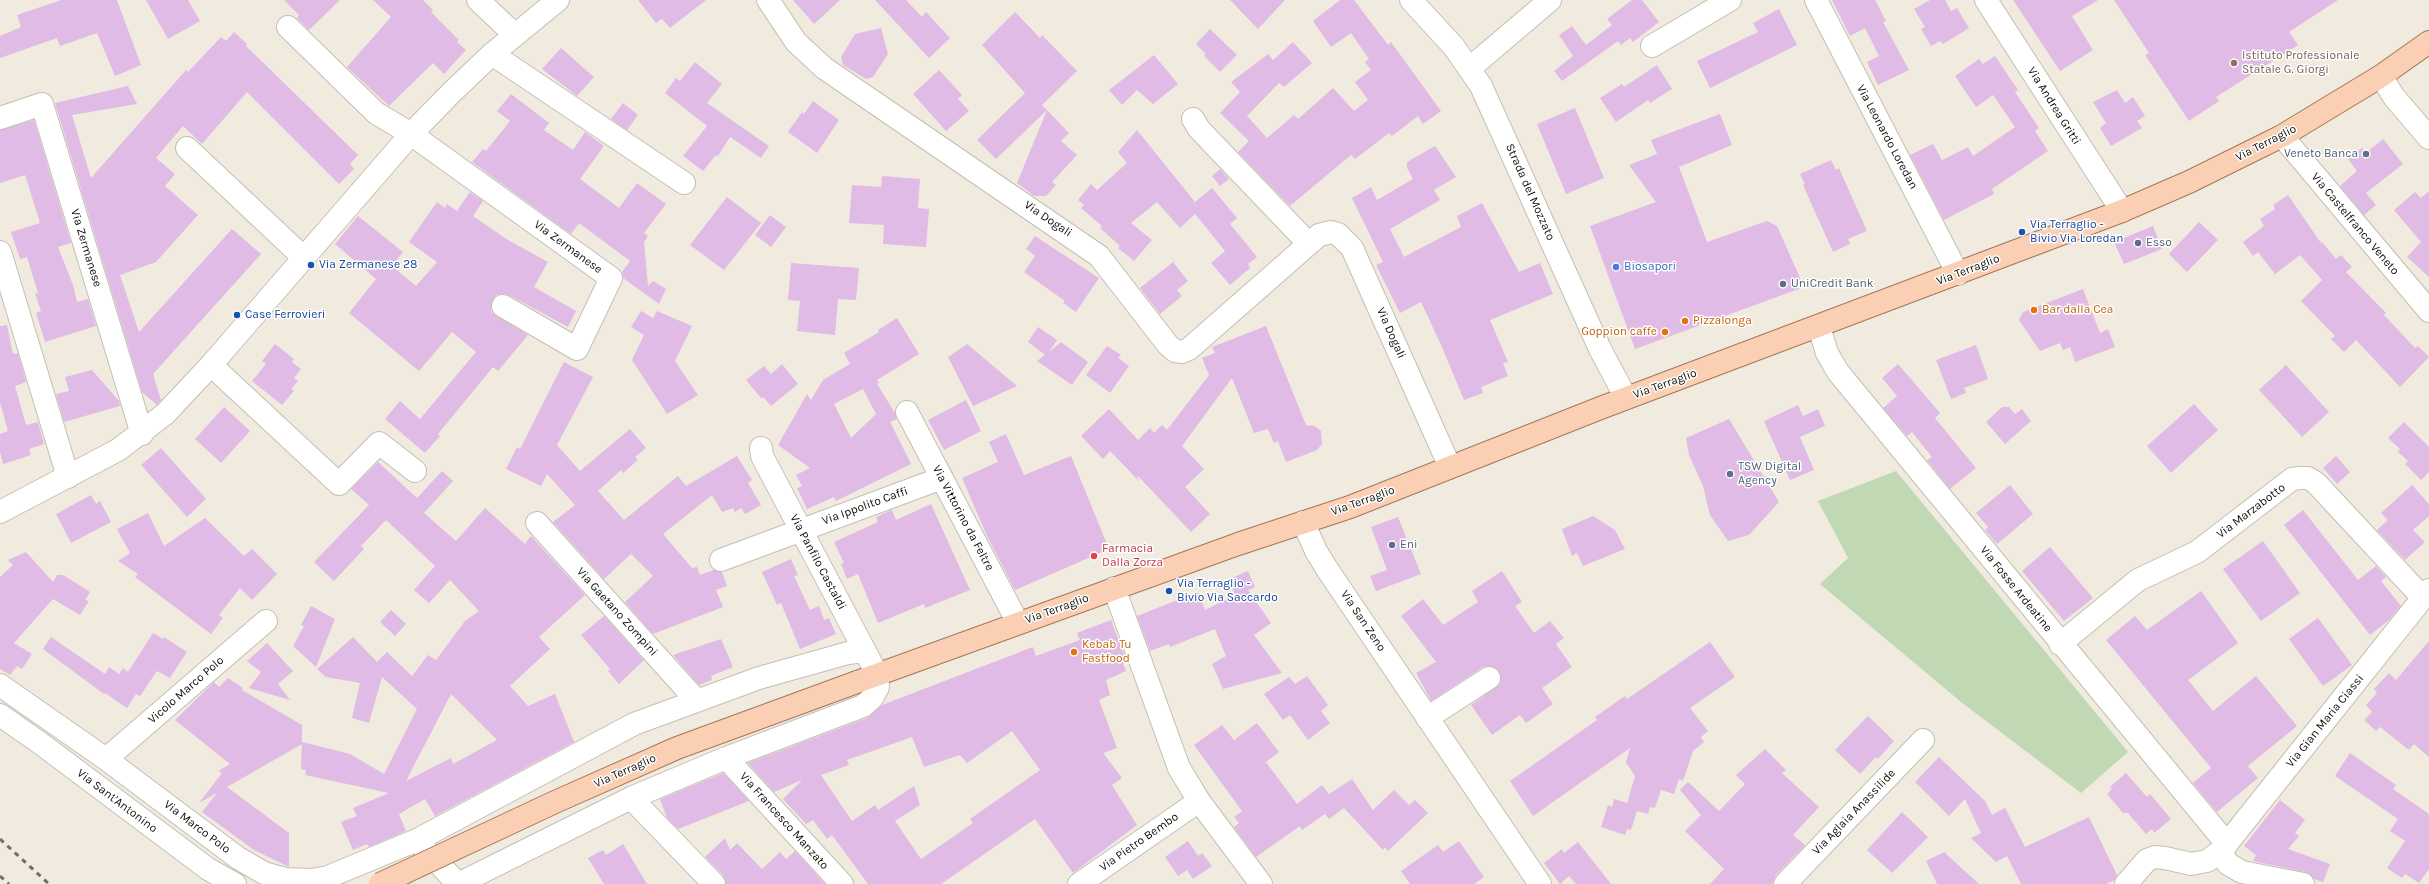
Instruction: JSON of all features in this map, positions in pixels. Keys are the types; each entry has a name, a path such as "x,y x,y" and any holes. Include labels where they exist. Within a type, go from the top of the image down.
{"main road":[{"name":"Via Terraglio","path":"380,884 555,802 677,748 1114,588 1303,522 1450,467 1626,398 1819,327 2122,211 2189,182 2282,136 2381,76 2429,42"}],"street":[{"path":"478,0 515,35"},
{"path":"0,512 118,450 142,434 182,398 411,134 492,54 558,0"},
{"name":"Via Dogali","path":"768,0 796,42 824,68 1100,256 1174,351 1182,352 1189,349 1324,232 1338,234 1352,248 1450,467"},
{"name":"Strada del Mozzato","path":"1411,0 1438,27 1470,68 1496,114 1600,349 1626,398"},
{"path":"1470,68 1550,0"},
{"path":"1652,46 1730,0"},
{"name":"Via Leonardo Loredan","path":"1816,0 1958,274"},
{"name":"Via Andrea Gritti","path":"1986,0 2122,211"},
{"path":"288,27 376,113 411,134"},
{"path":"492,54 684,183"},
{"path":"2381,76 2394,97 2429,138"},
{"name":"Via Zermanese","path":"0,118 42,104 142,434"},
{"path":"1193,120 1199,129 1309,244"},
{"name":"Via Zermanese","path":"411,134 611,278 577,349 503,306"},
{"name":"Via Castelfranco Veneto","path":"2282,136 2429,311"},
{"path":"187,148 304,258"},
{"path":"0,252 68,476"},
{"name":"Via Fosse Ardeatine","path":"1819,327 1827,353 1835,368 2224,847 2228,864 2242,872 2304,884"},
{"path":"211,365 339,484 379,443 415,471"},
{"name":"Via Vittorino da Feltre","path":"907,412 1018,623"},
{"name":"Via Panfilo Castaldi","path":"761,448 762,456 877,674"},
{"name":"Via Ippolito Caffi","path":"721,560 942,478"},
{"name":"Via Marzabotto","path":"2060,644 2138,580 2197,552 2292,479 2308,478 2316,483 2426,594"},
{"name":"Via San Zeno","path":"1303,522 1316,551 1540,884"},
{"name":"Via Gaetano Zompini","path":"537,523 696,701"},
{"path":"1114,588 1179,768 1199,801 1261,884"},
{"name":"Via Gian Maria Ciassi","path":"2126,884 2147,860 2155,857 2191,864 2207,861 2224,847 2426,594"},
{"name":"Vicolo Marco Polo","path":"106,759 266,621"},
{"path":"865,651 853,652 759,678 634,724 417,840 458,884 632,798 726,758 863,706 872,698 878,687 877,674"},
{"path":"1427,718 1489,678"},
{"name":"Via Marco Polo","path":"0,685 106,759 238,858 264,873 286,879 312,880 328,877 417,840"},
{"name":"Via Sant'Antonino","path":"0,715 40,743 208,869 235,884"},
{"name":"Via Aglaia Anassilide","path":"1785,884 1923,740"},
{"name":"Via Francesco Manzato","path":"726,758 842,884"},
{"path":"632,798 714,884"},
{"name":"Via Pietro Bembo","path":"1079,884 1199,801"}],"green space":[{"path":"1896,471 2128,752 2081,793 1961,702 1820,584 1848,558 1818,501"}],"building":[{"path":"61,0 117,0 141,65 115,76 97,33 60,46 57,38 0,58 0,36 21,27 17,15"},
{"path":"146,0 188,0 200,21 168,39"},
{"path":"284,0 340,0 309,30 297,18 299,15"},
{"path":"373,0 423,0 433,10 431,12 459,40 457,42 466,50 444,74 433,63 389,106 347,67 391,17"},
{"path":"638,0 706,0 670,28 662,19 656,23"},
{"path":"793,0 840,0 814,24"},
{"path":"875,0 906,0 922,17 926,12 950,38 929,58"},
{"path":"1230,0 1285,0 1258,29"},
{"path":"1340,0 1354,0 1388,45 1391,42 1441,111 1423,124 1418,116 1392,136 1389,133 1355,159 1351,155 1290,206 1238,152 1249,141 1220,113 1240,92 1231,82 1268,54 1273,60 1293,42 1312,63 1284,87 1279,83 1247,116 1267,138 1294,115 1298,119 1333,88 1354,111 1368,100 1355,82 1371,70 1365,62 1369,59 1351,33 1331,47 1313,21"},
{"path":"1632,0 1642,0 1659,22 1633,42 1630,38 1621,45 1618,41 1562,81 1554,71 1573,56 1559,35 1572,26 1586,45 1612,25 1607,19"},
{"path":"1832,0 1875,0 1886,21 1883,22 1909,70 1878,85 1867,62 1879,56 1865,28 1850,36"},
{"path":"1930,0 1945,0 1951,11 1957,8 1969,28 1943,44 1940,41 1931,46 1921,29 1925,27 1914,9"},
{"path":"2013,0 2098,0 2072,16 2093,50 2060,71"},
{"path":"2114,0 2338,0 2289,32 2298,45 2216,97 2219,101 2189,121 2145,55 2149,53"},
{"path":"1779,9 1797,45 1710,88 1697,61 1758,32 1753,23"},
{"path":"1015,12 1040,38 1042,35 1077,71 1042,105 1047,110 996,159 977,140 1025,93 982,45"},
{"path":"881,28 888,54 873,77 866,79 843,65 841,57 855,34"},
{"path":"1210,29 1237,55 1220,72 1204,56 1206,54 1196,44"},
{"path":"234,32 247,44 246,46 358,155 350,164 354,169 339,184 247,92 202,144 183,126 156,158 175,174 165,186 198,215 156,262 120,275 139,332 232,229 261,254 153,374 161,400 157,405 142,392 55,103 128,86 137,104 72,115 91,178 186,70 188,72 221,37 226,41"},
{"path":"561,48 594,77 577,96 542,69"},
{"path":"1154,55 1178,84 1153,104 1137,90 1122,105 1109,90"},
{"path":"1995,56 2018,90 2015,92 2039,128 2035,131 2048,151 1992,189 1994,194 1944,220 1910,155 1933,144 1942,160 1968,147 1973,156 2015,127 1993,95 1976,107 1955,76 1979,59 1983,64"},
{"path":"695,62 722,84 707,103 769,146 761,158 730,137 718,156 716,155 703,171 683,156 707,126 665,93 676,78 680,81"},
{"path":"1657,65 1672,89 1650,103 1648,100 1616,122 1600,98 1622,84 1624,87"},
{"path":"939,70 962,95 958,99 969,111 946,131 913,94"},
{"path":"2117,90 2125,103 2133,97 2145,116 2137,121 2142,128 2111,146 2100,128 2106,123 2093,102"},
{"path":"511,94 549,123 544,130 573,150 585,132 604,146 580,179 619,208 637,183 666,204 644,233 648,236 644,242 648,286 653,281 666,289 659,304 623,278 622,272 630,261 579,223 571,234 472,162 483,149 486,151 510,121 497,111"},
{"path":"813,101 839,120 817,153 788,132 802,112 804,114"},
{"path":"623,103 638,115 627,130 611,119"},
{"path":"1575,108 1604,178 1566,194 1537,124"},
{"path":"1047,110 1069,133 1061,141 1077,155 1052,182 1056,185 1046,196 1034,196 1017,183"},
{"path":"1720,114 1732,145 1679,167 1707,242 1767,221 1777,226 1804,287 1635,349 1590,226 1656,202 1629,165 1657,154 1651,140"},
{"path":"34,120 71,243 58,247 73,285 77,302 88,299 96,326 45,342 36,313 41,311 35,294 38,293 27,257 20,259 11,232 40,223 25,175 0,183 0,130"},
{"path":"1137,130 1195,202 1212,188 1237,218 1230,224 1257,257 1248,264 1250,268 1230,285 1211,263 1225,251 1195,214 1180,228 1157,202 1131,223 1152,240 1134,261 1118,248 1120,246 1100,228 1102,226 1081,208 1084,205 1078,200 1091,184 1097,190 1127,163 1118,152"},
{"path":"2383,139 2403,164 2366,193 2376,205 2364,215 2340,186 2357,171 2348,159 2362,148 2366,153"},
{"path":"1435,146 1456,177 1434,190 1440,200 1390,229 1404,257 1461,227 1457,216 1482,203 1519,272 1540,263 1553,294 1490,320 1508,362 1503,363 1508,376 1481,387 1483,393 1464,400 1421,302 1400,313 1376,265 1383,262 1352,198 1371,187 1377,200 1413,179 1407,168 1407,162"},
{"path":"1831,160 1836,170 1839,168 1867,231 1848,239 1850,244 1833,252 1803,185 1805,184 1800,174"},
{"path":"1220,169 1229,179 1220,186 1212,176"},
{"path":"882,176 920,179 918,208 929,209 926,247 883,244 884,225 849,223 852,185 881,187"},
{"path":"2429,191 2429,277 2407,257 2421,242 2394,210 2415,192 2421,198"},
{"path":"470,192 483,201 473,216 508,240 548,262 534,287 576,311 568,327 509,295 496,295 491,306 492,313 528,335 498,371 493,367 438,434 440,436 425,453 385,419 400,401 420,419 476,352 452,332 419,371 349,313 376,279 335,244 358,216 403,252 392,266 416,286 437,262 409,242 437,202 445,208 447,204 457,211"},
{"path":"2288,195 2321,243 2322,242 2336,259 2341,255 2352,267 2346,272 2386,313 2384,315 2415,348 2418,346 2429,357 2400,387 2356,340 2344,352 2331,339 2335,336 2301,301 2322,280 2300,255 2275,274 2258,252 2253,256 2243,242 2264,226 2260,219 2275,209 2273,205"},
{"path":"727,197 761,223 724,270 690,245"},
{"path":"770,215 786,227 771,247 755,235"},
{"path":"2199,222 2218,240 2187,272 2169,254"},
{"path":"2153,226 2162,249 2124,264 2114,242"},
{"path":"1035,236 1099,278 1076,312 1063,303 1065,301 1024,272 1035,256 1026,249"},
{"path":"1173,262 1188,281 1177,290 1182,296 1160,314 1140,288"},
{"path":"791,263 859,268 856,300 838,299 835,335 797,331 800,301 788,300"},
{"path":"2083,289 2100,333 2108,329 2115,347 2075,362 2070,347 2063,350 2060,343 2040,351 2019,320 2023,312"},
{"path":"641,311 653,318 657,311 692,326 675,361 698,395 667,414 632,360 644,335 631,327"},
{"path":"897,318 919,354 877,380 879,383 877,384 895,413 897,419 890,422 911,464 836,501 834,497 807,509 797,488 802,486 796,475 810,468 778,445 807,394 811,400 823,380 850,364 844,353 879,332 878,330","holes":["863,389 876,414 851,438 834,404"]},
{"path":"7,325 13,354 18,353 26,382 15,386 26,425 38,422 44,444 29,449 31,455 3,464 0,452 0,434 8,431 0,403 0,326"},
{"path":"1266,326 1306,425 1315,426 1321,431 1322,444 1317,450 1286,462 1278,441 1274,443 1268,429 1254,433 1232,378 1182,446 1204,469 1185,487 1210,514 1191,532 1137,475 1139,481 1110,451 1103,459 1081,436 1109,409 1138,440 1150,428 1154,433 1162,425 1167,430 1209,375 1202,358 1215,353 1212,347"},
{"path":"1038,327 1057,340 1049,352 1061,342 1088,362 1072,385 1037,361 1045,355 1028,342"},
{"path":"275,344 294,359 292,362 301,369 294,378 298,381 291,389 294,391 282,405 252,381 266,364 262,361"},
{"path":"967,344 1017,386 973,406 948,357"},
{"path":"1976,345 1988,379 1964,388 1966,393 1951,399 1936,360"},
{"path":"1107,346 1121,355 1118,358 1129,366 1110,393 1086,375"},
{"path":"564,362 593,377 557,445 580,471 630,429 646,448 635,457 638,460 623,473 621,470 598,491 624,520 678,476 686,486 737,456 752,480 748,483 761,505 745,514 741,508 735,512 733,508 722,512 712,495 663,534 692,568 697,567 700,575 714,570 722,572 727,586 716,590 723,607 653,634 625,602 653,576 631,554 604,579 553,522 575,505 547,474 541,486 506,469 517,447 520,449"},
{"path":"782,364 798,384 771,406 763,397 761,398 746,380 764,366 771,374"},
{"path":"1898,364 1940,413 1935,418 1976,468 1950,489 1927,460 1932,457 1912,432 1907,436 1883,408 1897,396 1882,378"},
{"path":"2286,365 2329,412 2302,437 2259,390"},
{"path":"92,370 119,401 120,406 64,422 56,394 69,391 65,377"},
{"path":"966,400 981,431 944,450 928,420"},
{"path":"2194,404 2218,430 2171,473 2147,446"},
{"path":"1798,405 1803,416 1818,409 1825,426 1800,437 1814,470 1790,480 1764,421"},
{"path":"224,407 250,431 221,463 195,439"},
{"path":"2002,407 2009,407 2015,414 2022,409 2031,421 2005,444 1986,422"},
{"name":"TSW Digital Agency","path":"1729,419 1779,502 1749,535 1728,541 1710,515 1703,486 1689,455 1686,438"},
{"path":"2404,422 2429,447 2429,472 2421,480 2405,464 2408,461 2398,452 2400,449 2388,438"},
{"path":"1006,434 1024,475 1071,456 1109,549 1015,590 987,536 962,478 998,462 989,442"},
{"path":"161,448 206,499 187,517 141,465"},
{"path":"2336,456 2350,472 2337,484 2323,468"},
{"path":"378,462 417,498 442,471 453,481 424,513 456,541 485,508 525,544 531,536 585,595 539,637 550,649 510,686 528,706 555,694 574,742 435,816 425,799 399,814 406,831 369,847 367,844 353,850 341,822 357,816 353,808 389,793 305,775 306,770 301,769 302,742 350,754 384,774 417,709 382,677 369,723 352,718 360,683 326,677 317,669 353,637 377,662 387,652 412,676 428,655 436,660 465,621 479,611 450,580 429,603 414,590 435,566 386,520 361,546 364,549 334,581 314,562 369,505 351,489","holes":["451,694 497,740 453,764 451,758 406,781"]},
{"path":"2010,485 2033,514 1997,544 1985,530 1988,527 1976,513"},
{"path":"2412,485 2429,504 2429,516 2413,530 2425,542 2405,560 2377,530 2388,520 2381,513"},
{"path":"91,495 96,504 100,501 111,522 71,543 56,514"},
{"path":"931,504 970,590 925,608 924,604 878,623 858,574 847,579 841,564 844,563 834,542 878,522 876,517 892,510 896,520"},
{"path":"2303,510 2358,580 2376,566 2386,577 2381,581 2401,606 2388,621 2370,635 2284,525"},
{"path":"148,513 164,546 205,518 244,556 252,549 277,574 252,600 240,588 219,615 223,618 211,634 135,577 138,574 118,561 130,553 117,529"},
{"path":"1593,516 1615,530 1625,549 1583,566 1577,553 1572,556 1562,529"},
{"path":"1398,517 1421,574 1376,591 1370,576 1387,570 1371,527"},
{"path":"2263,541 2300,593 2261,621 2223,569"},
{"path":"2050,547 2093,598 2064,621 2022,571"},
{"path":"26,552 53,582 57,575 63,575 90,592 85,600 89,601 80,615 53,599 14,643 32,654 22,669 17,666 10,675 0,669 0,577 13,565 8,560"},
{"path":"791,559 798,575 794,576 810,610 819,606 824,620 829,618 836,634 800,649 781,603 777,605 762,572"},
{"path":"1248,571 1255,587 1248,590 1271,623 1254,635 1282,673 1223,689 1212,664 1226,656 1215,629 1170,647 1169,644 1150,651 1137,616 1198,592 1205,610 1235,595 1229,579"},
{"path":"1502,571 1522,602 1515,606 1534,633 1550,621 1564,638 1556,644 1572,667 1542,688 1553,704 1526,723 1520,715 1492,735 1471,705 1500,684 1501,678 1499,671 1489,666 1483,667 1431,701 1416,673 1436,662 1401,616 1423,599 1443,625 1478,602 1472,591"},
{"path":"2201,591 2238,643 2188,680 2213,711 2256,676 2297,726 2248,766 2258,778 2217,812 2193,783 2211,768 2106,640 2135,616 2147,630"},
{"path":"311,606 335,619 316,667 293,646 304,626 301,625"},
{"path":"391,610 406,624 395,636 380,622"},
{"path":"604,616 644,660 619,684 608,671 610,669 581,635"},
{"path":"2318,618 2352,665 2323,686 2289,639"},
{"path":"1111,620 1127,662 1123,664 1126,671 1106,680 1110,695 1099,700 1117,748 1103,753 1122,778 1112,785 1137,825 1073,873 1035,819 941,884 868,884 832,835 827,839 813,820 806,824 783,799 802,780 774,792 748,763 867,718 882,705 1033,647 1036,656 1080,640 1077,633","holes":["1012,731 1040,770 970,819 973,823 921,859 895,821 920,805 914,786 878,810 875,805 852,821 821,775 849,765 847,760 912,737 924,767 960,755 967,763"]},
{"path":"153,633 163,639 164,637 187,652 170,678 157,671 140,696 136,694 127,708 105,693 104,694 43,649 51,637 105,674 109,667 119,674 123,668 128,672"},
{"path":"721,639 733,667 711,676 712,680 699,685 673,655"},
{"path":"2429,641 2429,757 2414,744 2409,750 2380,727 2376,731 2364,720 2372,712 2366,705 2377,693 2374,689 2389,673 2396,680"},
{"path":"1710,642 1735,677 1690,708 1708,731 1701,737 1704,742 1693,751 1683,781 1679,779 1674,794 1661,790 1655,808 1650,807 1648,814 1637,811 1631,830 1627,829 1625,835 1601,827 1608,805 1612,807 1614,799 1627,803 1635,776 1626,762 1630,748 1533,816 1510,781 1597,720 1595,717 1625,696 1627,699"},
{"path":"267,643 293,671 278,684 290,700 249,688 261,672 247,661"},
{"path":"1307,676 1328,705 1321,711 1330,723 1308,740 1290,715 1283,720 1264,694 1289,677 1295,684"},
{"path":"228,678 243,688 242,690 302,725 302,744 227,787 289,833 289,867 254,850 202,812 217,793 199,803 222,773 218,771 230,764 175,720 214,682 219,687"},
{"path":"1868,716 1894,741 1878,759 1876,757 1860,774 1835,750"},
{"path":"1257,723 1279,752 1266,762 1297,804 1322,785 1329,794 1352,779 1373,810 1394,790 1409,805 1415,800 1428,813 1388,851 1385,847 1383,850 1344,808 1329,819 1325,814 1302,830 1300,826 1256,857 1234,827 1239,823 1234,817 1242,811 1194,745 1222,725 1234,740"},
{"path":"1765,749 1786,770 1782,773 1819,807 1793,835 1805,845 1776,875 1772,884 1710,884 1724,869 1685,831 1701,815 1680,790 1688,782 1719,811 1745,784 1736,775"},
{"path":"2350,753 2396,785 2393,789 2429,814 2429,869 2419,883 2405,874 2402,878 2387,868 2405,841 2390,831 2398,819 2335,776"},
{"path":"1939,757 1985,801 1992,815 2005,808 2025,847 2089,817 2117,875 2115,880 2106,884 2021,884 2007,856 1996,862 1971,838 1981,833 1965,799 1949,816 1915,782"},
{"path":"723,773 749,801 678,829 667,818 660,799"},
{"path":"2126,773 2147,797 2150,794 2171,819 2154,833 2152,829 2146,834 2128,813 2123,813 2107,794 2112,789 2110,787"},
{"path":"2280,800 2305,820 2295,833 2299,836 2288,849 2330,864 2323,882 2314,879 2305,872 2253,861 2256,855 2244,846"},
{"path":"1902,812 1928,837 1892,873 1867,850"},
{"path":"725,838 730,850 737,843 762,869 780,852 786,859 795,851 825,884 726,884 723,875 705,857"},
{"path":"1188,841 1198,856 1202,853 1212,866 1193,879 1187,870 1178,876 1165,857"},
{"path":"1459,841 1484,877 1474,884 1410,884 1401,871 1438,845 1443,852"},
{"path":"1578,842 1611,884 1576,884 1569,876 1560,884 1544,863 1562,849 1564,853"},
{"path":"623,844 647,884 604,884 588,858 603,850 606,855"},
{"path":"1944,852 1979,884 1937,884 1926,861"}],"railway":[{"path":"0,839 49,884"},
{"path":"0,876 9,884"}],"place":[{"name":"Istituto Professionale Statale G. Giorgi","path":"2234,63"},
{"name":"Veneto Banca","path":"2366,154"},
{"name":"Via Terraglio - Bivio Via Loredan","path":"2022,232"},
{"name":"Esso","path":"2138,243"},
{"name":"Via Zermanese 28","path":"311,265"},
{"name":"Biosapori","path":"1616,267"},
{"name":"UniCredit Bank","path":"1783,284"},
{"name":"Bar dalla Cea","path":"2034,310"},
{"name":"Case Ferrovieri","path":"237,315"},
{"name":"Pizzalonga","path":"1685,321"},
{"name":"Goppion caffe","path":"1665,332"},
{"name":"TSW Digital Agency","path":"1730,474"},
{"name":"Eni","path":"1392,545"},
{"name":"Farmacia Dalla Zorza","path":"1094,556"},
{"name":"Via Terraglio - Bivio Via Saccardo","path":"1169,591"},
{"name":"Kebab Tu Fastfood","path":"1074,652"}]}
